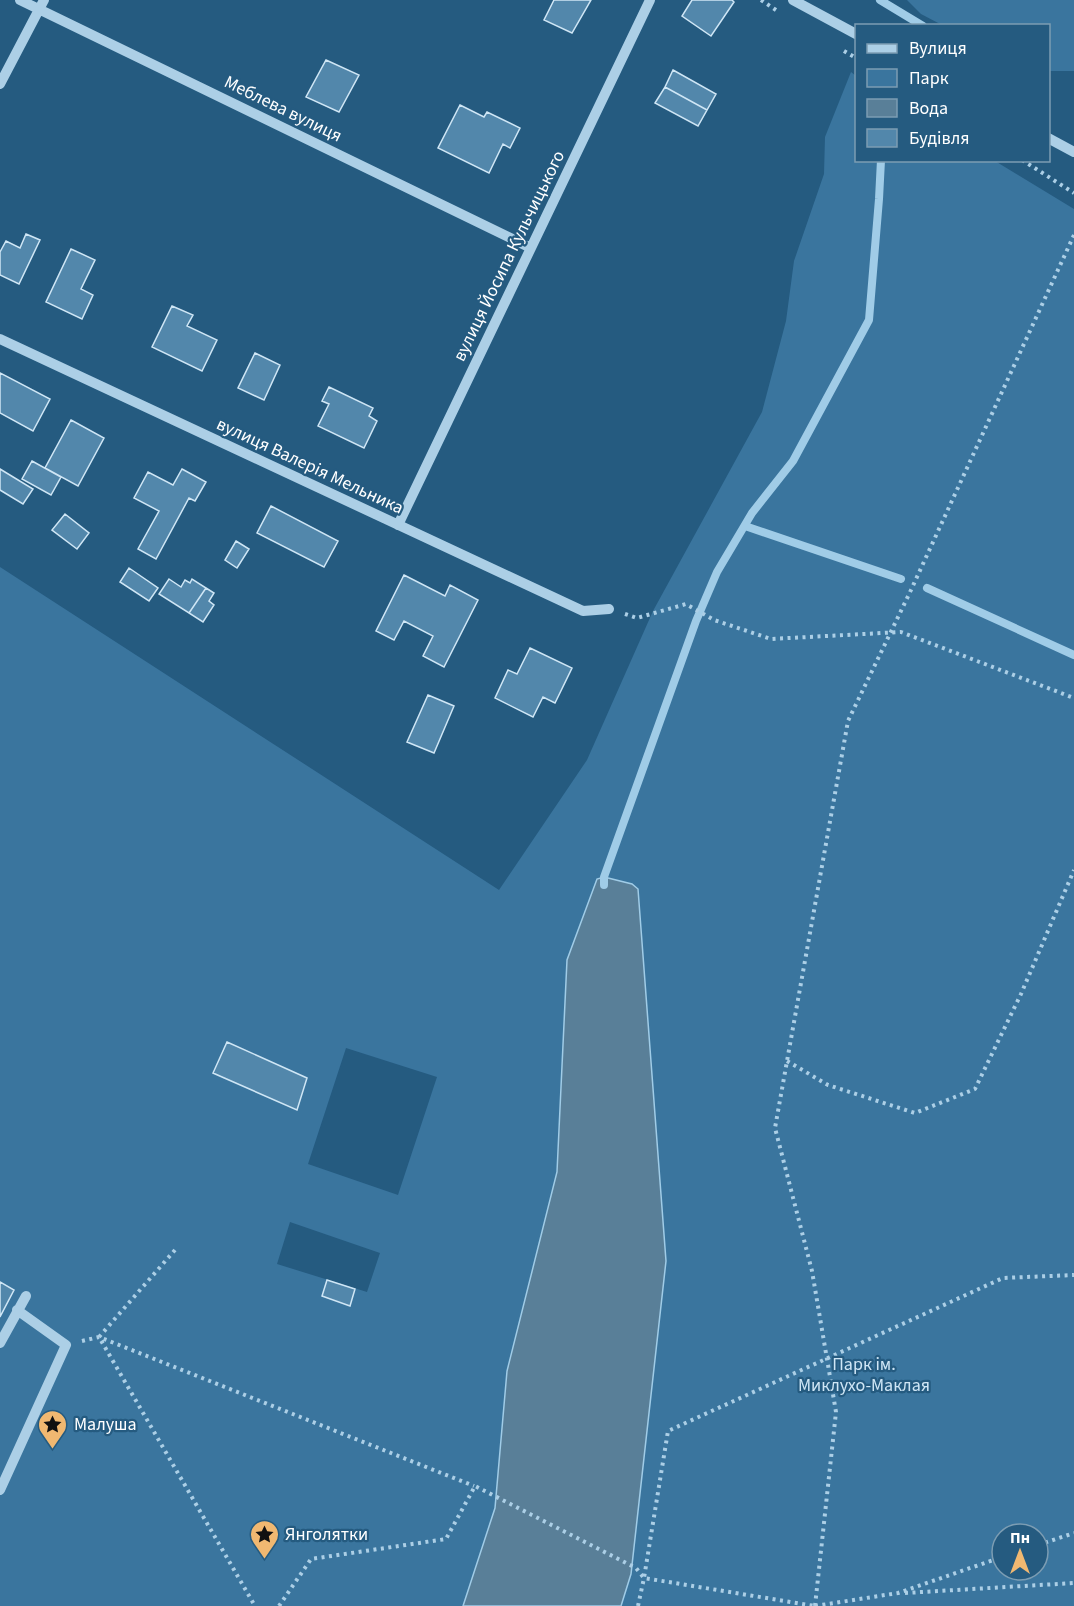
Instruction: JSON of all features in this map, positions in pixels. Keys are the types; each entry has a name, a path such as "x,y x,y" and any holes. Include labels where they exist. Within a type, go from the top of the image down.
{"street":[{"name":"Меблева вулиця","path":"20,0 42,4 531,248"},
{"name":"вулиця Йосипа Кульчицького","path":"398,525 650,0"},
{"path":"793,0 855,33"},
{"path":"0,84 42,4"},
{"path":"1050,139 1074,152"},
{"name":"вулиця Валерія Мельника","path":"0,339 583,611 609,609"},
{"path":"0,1343 26,1296"},
{"path":"0,1490 66,1345 17,1310"}],"path":[{"path":"1026,162 1074,193"},
{"path":"815,1606 836,1412 812,1271 775,1128 848,721 911,590 1074,235"},
{"path":"609,609 637,618 686,604 714,620 771,639 901,632 1028,679 1074,699"},
{"path":"787,1061 828,1085 915,1113 975,1089 1021,994 1074,870"},
{"path":"66,1345 99,1337 175,1250"},
{"path":"638,1606 668,1431 1003,1278 1074,1275"},
{"path":"99,1337 475,1486 636,1568 644,1578 815,1606 898,1593 1074,1583"},
{"path":"99,1337 255,1606"},
{"path":"279,1606 311,1559 446,1539 475,1486"},
{"path":"1050,1541 1074,1533"},
{"path":"898,1593 990,1561"}],"green space":[{"path":"907,0 1074,0 1074,71 1050,71 1050,24 940,24 921,14"},
{"name":"Парк ім. Миклухо-Маклая","path":"851,72 855,75 855,162 997,162 1074,209 1074,1606 621,1606 631,1574 567,960 557,1172 507,1371 495,1508 463,1606 0,1606 0,567 499,890 587,760 653,611 762,412 786,321 794,261 824,174 825,137","holes":["346,1048 437,1077 398,1195 308,1164","290,1222 380,1253 367,1292 277,1264"]}],"water":[{"path":"604,877 632,884 638,889 666,1261 631,1574 621,1606 463,1606 495,1508 507,1371 557,1172 567,960 597,879"}],"building":[{"path":"554,0 591,0 572,33 544,20"},
{"path":"692,0 732,0 734,2 711,36 682,16"},
{"path":"326,60 359,75 339,112 306,97"},
{"path":"673,70 716,94 707,110 665,87"},
{"path":"665,87 707,110 698,126 655,103"},
{"path":"460,105 484,117 487,112 520,128 510,148 503,144 489,173 438,148"},
{"path":"26,234 40,240 19,284 0,275 0,252 6,241 20,248"},
{"path":"71,249 95,260 81,289 93,295 82,319 46,302"},
{"path":"172,306 193,315 187,326 217,340 202,371 152,347"},
{"path":"255,353 280,365 264,400 238,388"},
{"path":"0,373 50,399 33,431 0,413"},
{"path":"329,387 373,408 369,416 377,421 364,448 318,426 329,404 322,401"},
{"path":"71,420 104,438 78,486 45,468"},
{"path":"32,461 61,477 51,495 22,479"},
{"path":"0,469 33,489 23,504 0,490"},
{"path":"182,469 206,482 195,501 189,498 156,559 138,549 159,511 134,498 148,472 173,485"},
{"path":"271,506 338,541 324,567 257,533"},
{"path":"65,514 89,533 77,549 52,530"},
{"path":"236,541 249,549 237,568 225,560"},
{"path":"129,568 158,588 149,601 120,582"},
{"path":"404,575 445,596 450,585 478,600 444,667 423,656 433,636 404,621 394,640 376,631"},
{"path":"169,579 181,587 185,580 190,583 192,579 206,588 189,613 159,594"},
{"path":"206,588 214,593 209,601 214,605 203,622 189,613"},
{"path":"530,648 572,668 555,703 543,697 533,717 495,698 508,670 517,674"},
{"path":"428,695 454,706 434,753 407,742"},
{"path":"227,1042 307,1078 297,1110 213,1073"},
{"path":"327,1280 355,1289 350,1306 322,1296"},
{"path":"0,1282 14,1290 0,1317"}],"waterway":[{"path":"880,0 920,24"},
{"path":"604,885 604,877 696,621 717,572 752,513 793,461 869,320 881,162"},
{"path":"745,526 901,579"},
{"path":"927,588 1074,655"}],"place":[{"name":"Малуша","path":"53,1450"},
{"name":"Янголятки","path":"264,1560"}]}
